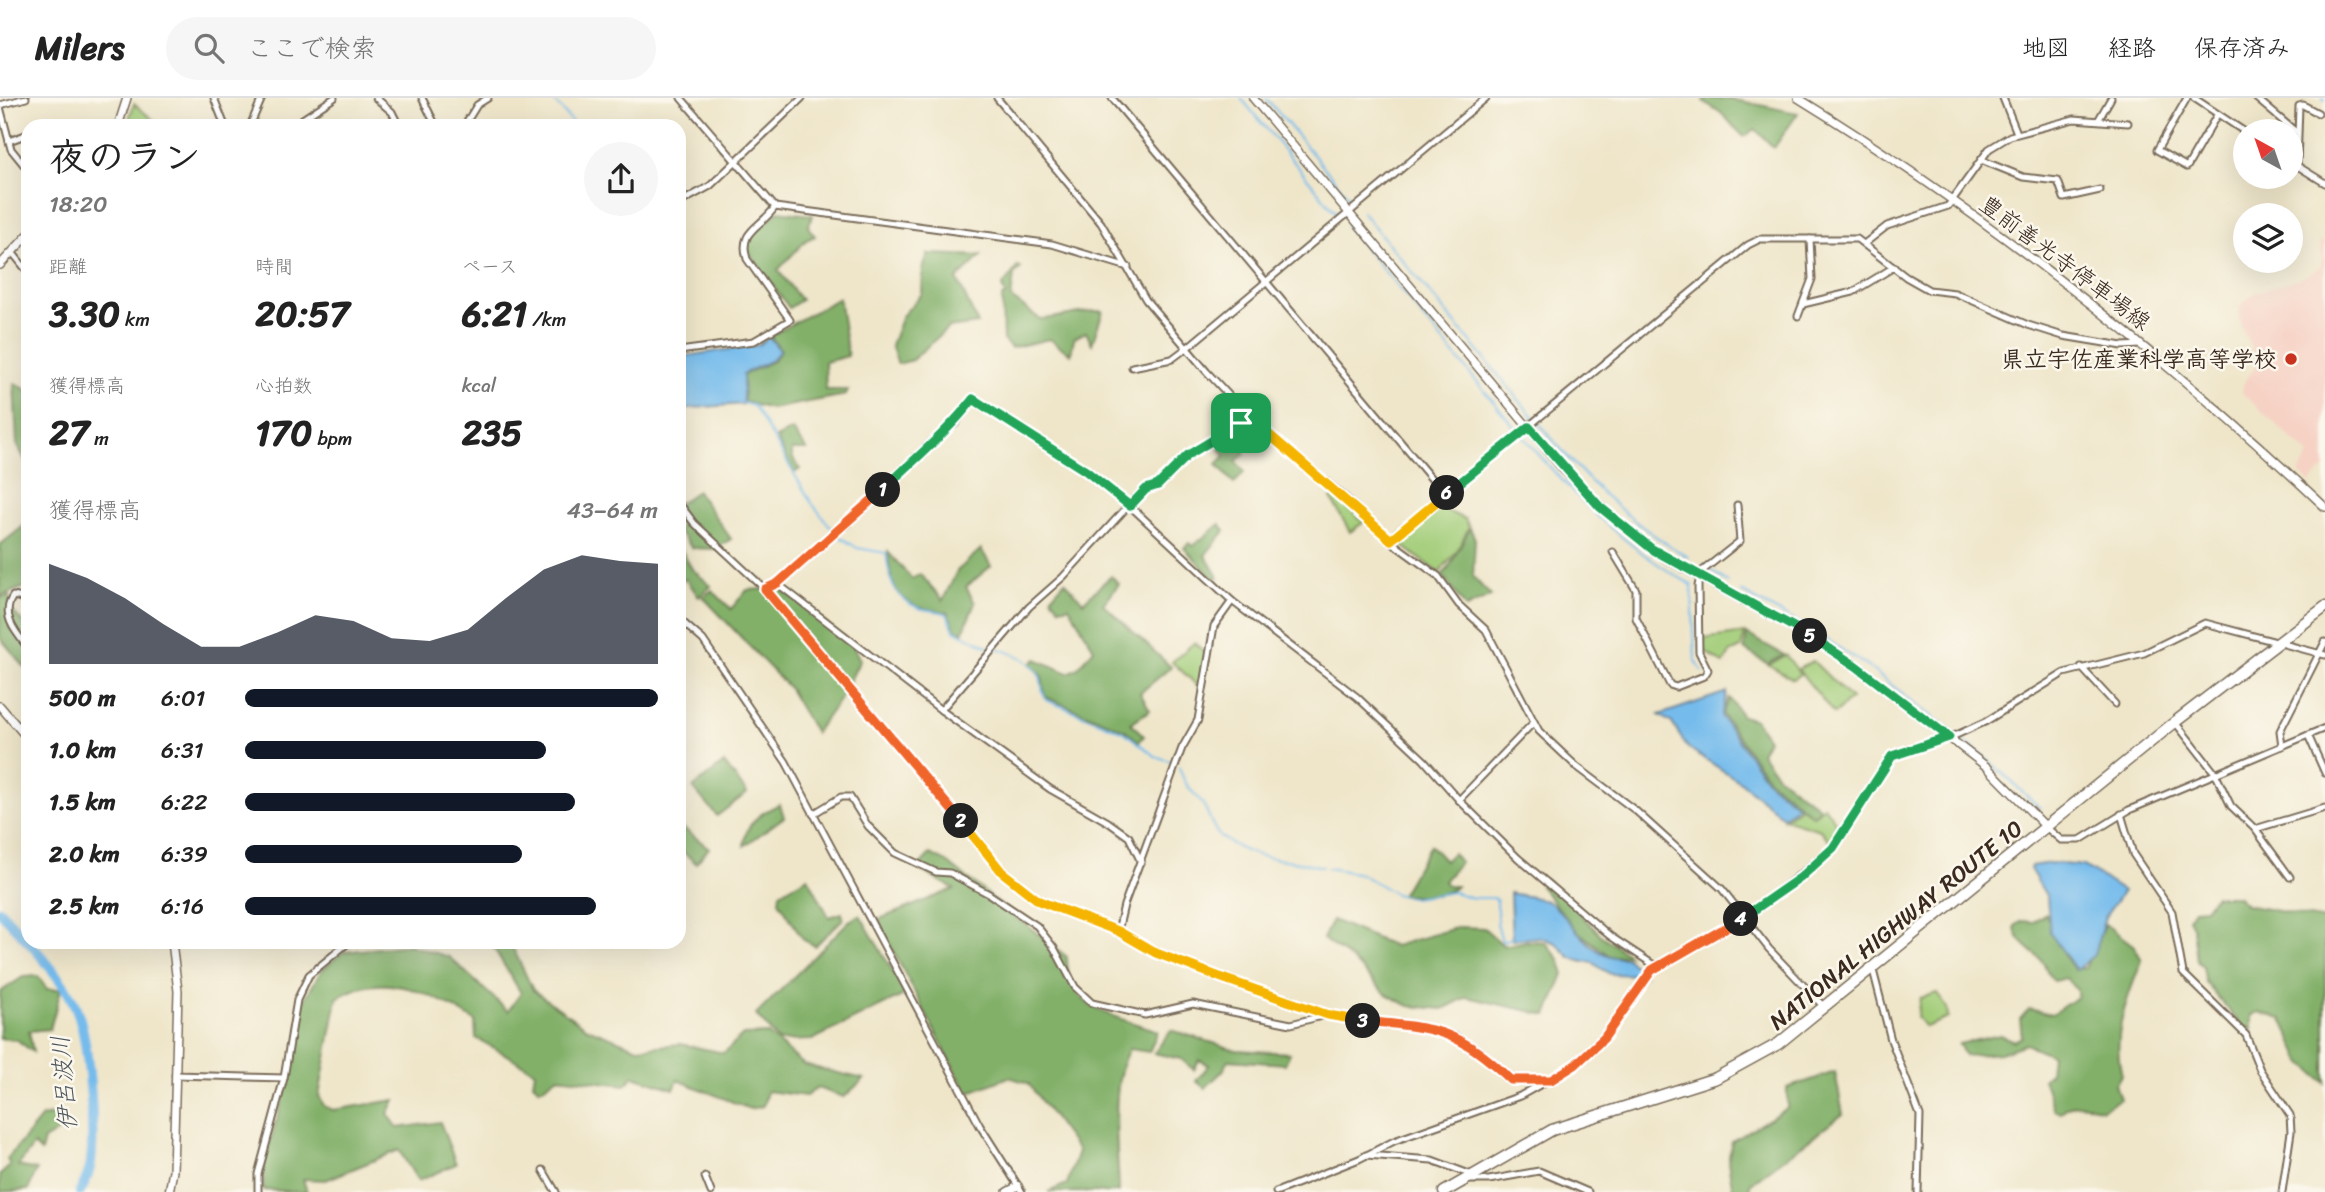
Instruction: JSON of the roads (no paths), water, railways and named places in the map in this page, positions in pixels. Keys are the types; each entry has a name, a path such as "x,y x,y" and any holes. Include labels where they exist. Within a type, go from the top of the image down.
{"highway":[{"name":"NATIONAL HIGHWAY ROUTE 10","path":"1444,1192 1563,1125 1727,1073 1778,1044 1873,970 2175,722 2325,607"}],"street":[{"path":"21,163 9,141 0,106 26,98"},
{"path":"120,119 127,98"},
{"path":"214,98 222,119"},
{"path":"253,119 262,98"},
{"path":"302,119 334,98"},
{"path":"376,98 388,107"},
{"path":"386,98 395,119"},
{"path":"422,98 432,119"},
{"path":"470,98 477,105"},
{"path":"468,119 477,105 488,98"},
{"path":"681,98 775,207 1052,244 1128,267"},
{"path":"686,200 710,186 802,98"},
{"path":"997,98 1101,223 1146,300 1249,417 1391,540 1438,576 1459,605 1486,630 1521,694 1533,723 1576,766 1667,838 1722,889 1769,949 1825,1008"},
{"path":"1112,98 1445,495"},
{"path":"1253,98 1563,469 1615,520 1665,558 1836,653 1954,736 2062,840 2076,842 2121,814 2325,728"},
{"path":"1132,367 1172,359 1188,347 1486,98"},
{"name":"豊前善光寺停車場線","path":"1798,98 1951,200 2141,345 2221,411 2325,507"},
{"path":"2003,98 2017,133"},
{"path":"2099,119 2111,98"},
{"path":"2188,98 2157,150 2187,167 2217,115"},
{"path":"2194,98 2233,125"},
{"path":"2256,98 2281,119"},
{"path":"2298,119 2299,106 2304,105 2318,113"},
{"path":"1864,244 1887,226 1948,206 1996,144 2017,133 2074,119 2128,123"},
{"path":"9,141 21,137"},
{"path":"1981,160 2023,177 2058,181 2064,198 2100,190"},
{"path":"2303,170 2325,183"},
{"path":"686,350 754,341 790,320 747,259 745,248 746,234 775,207"},
{"path":"1391,540 1751,243 1768,238 1850,237 1929,290 1955,293 2028,325 2063,336 2123,346 2141,345"},
{"path":"1798,316 1812,279 1810,239"},
{"path":"0,265 21,242"},
{"path":"12,252 21,263"},
{"path":"1803,304 1853,292 1894,267"},
{"path":"765,589 778,583 865,508 932,441 955,424 973,399 1086,471 1130,506 1232,600 1357,697 1424,760 1459,800 1518,858 1601,929 1657,967"},
{"path":"941,710 1029,607 1063,576 1146,489 1158,485 1188,455 1249,417"},
{"path":"1613,552 1636,590 1639,625 1673,687 1704,676 1708,670 1699,652 1699,577 1703,568 1740,541 1737,505"},
{"path":"686,511 712,542 765,589 1002,872 1039,901 1118,931 1156,953 1328,1015 1431,1029 1455,1036 1478,1050 1511,1080 1551,1080"},
{"path":"778,583 941,710 1050,789 1129,837 1141,862"},
{"path":"21,598 13,596 8,611 9,619 21,637"},
{"path":"1118,931 1124,905 1182,748 1198,720 1214,626 1232,600"},
{"path":"1276,1192 1394,1141 1509,1100 1551,1080 1593,1050 1657,967 1745,916 1800,878 1833,848 1892,756 1954,736 1999,715 2057,677 2081,667 2144,653 2205,623 2322,654"},
{"path":"686,625 704,640 786,762 980,1126 1020,1189 1007,1192"},
{"path":"2282,746 2280,731 2322,654 2325,642"},
{"path":"2081,667 2115,704"},
{"path":"0,706 21,730"},
{"path":"2175,722 2215,773 2231,806 2255,829 2290,877"},
{"path":"1459,800 1533,723"},
{"path":"2308,735 2325,773"},
{"path":"813,814 841,797 850,797 868,826 895,853 936,872 950,873 989,894 1037,926 1054,948 1075,987 1092,1003 1145,1014 1185,1004 1206,1006 1291,1024 1328,1015"},
{"path":"2255,829 2325,808"},
{"path":"2121,814 2133,854 2172,912 2183,973 2246,1035 2260,1070 2290,1115 2291,1132 2282,1192"},
{"path":"169,1192 173,1171 178,990 173,949"},
{"path":"258,1192 258,1174 284,1078 292,1016 304,982 320,963 339,949"},
{"path":"1873,970 1891,1040 1920,1115 1917,1192"},
{"path":"175,1075 284,1078"},
{"path":"1366,1155 1432,1160 1468,1177 1489,1180 1539,1171 1588,1192"},
{"path":"543,1170 556,1192"},
{"path":"705,1177 711,1192"}],"water":[{"path":"769,337 780,350 772,360 743,374 743,404 686,408 686,356 758,345"},
{"path":"1727,692 1721,716 1768,782 1798,806 1783,817 1742,783 1687,747 1672,723 1659,715"},
{"path":"2051,863 2084,866 2123,891 2105,917 2094,955 2076,970 2050,933 2047,897 2030,869 2031,866"},
{"path":"1510,893 1549,902 1594,948 1604,954 1627,958 1644,975 1610,974 1593,963 1571,958 1556,943 1540,937 1512,940"}],"waterway":[{"path":"552,98 569,119"},
{"path":"1241,98 1336,213"},
{"path":"1266,98 1352,201"},
{"path":"1362,212 1534,418"},
{"path":"1346,225 1518,431"},
{"path":"743,403 754,406 811,502 833,530"},
{"path":"1538,422 1606,497 1644,528 1688,557"},
{"path":"1522,435 1600,518 1643,554 1692,585 1695,661 1703,672"},
{"path":"837,535 857,548 886,553 891,579 903,599 919,608 947,614 954,630 987,646"},
{"path":"1710,570 1729,583"},
{"path":"1741,592 1812,630 1867,666 1986,758 2040,808"},
{"path":"997,648 1016,655 1033,666 1040,677 1046,700 1124,732 1155,756 1173,762"},
{"path":"1179,767 1186,784 1204,807 1220,836 1233,845 1258,855 1322,867"},
{"path":"1328,868 1361,874 1395,894 1413,898 1453,892 1473,898 1494,898 1497,901 1497,923 1502,941 1512,938"},
{"name":"伊呂波川","path":"0,911 21,934"},
{"name":"伊呂波川","path":"35,949 70,995 81,1022 88,1061 92,1147 87,1178 80,1192"}],"place":[{"name":"県立宇佐産業科学高等学校","path":"2291,359"}]}
